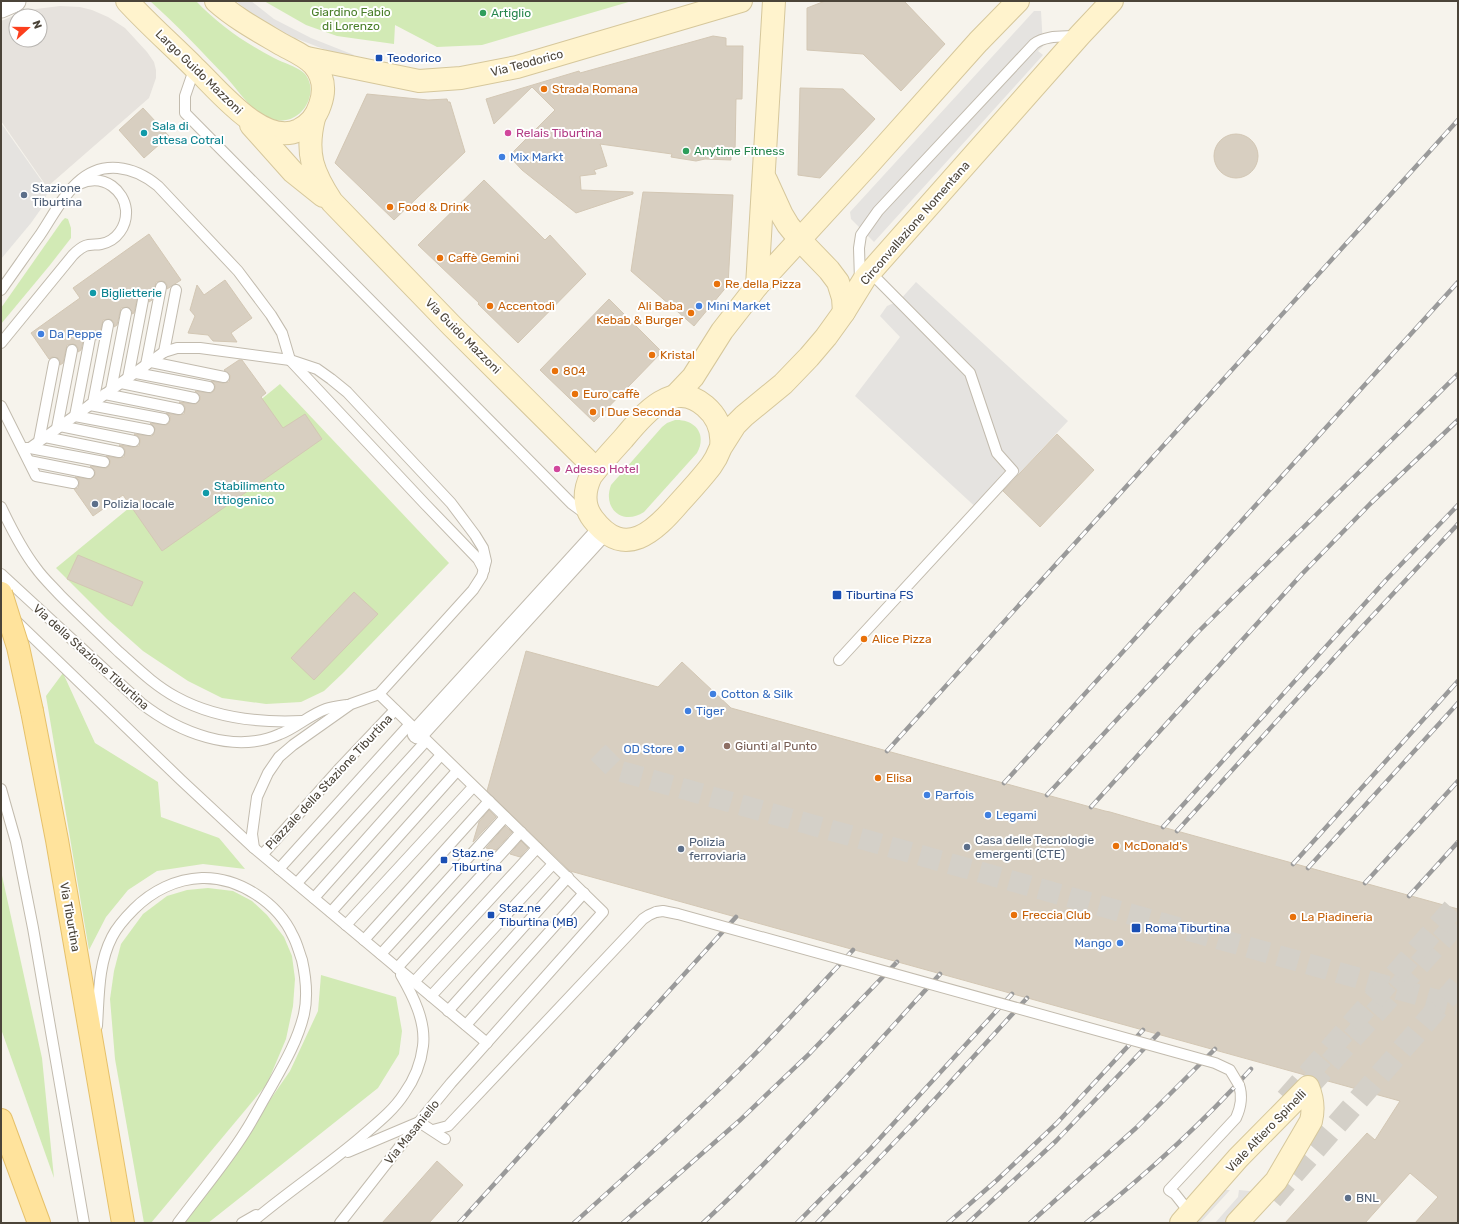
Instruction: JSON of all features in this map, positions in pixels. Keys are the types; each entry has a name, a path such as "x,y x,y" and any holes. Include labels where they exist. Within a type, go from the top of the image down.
{"main road":[{"name":"Via Tiburtina","path":"1,593 18,647 57,840 123,1223"},
{"path":"1,1120 39,1223"}],"street":[{"path":"1,7 15,1"},
{"path":"216,1 251,27 307,58 320,73 322,80 322,97 314,118"},
{"name":"Via Teodorico","path":"307,58 419,81 461,78 517,67 741,1"},
{"path":"757,286 774,1"},
{"path":"674,397 693,377 722,331 757,286 978,42 1018,1"},
{"name":"Largo Guido Mazzoni","path":"124,2 195,67 244,116 269,130 282,133 297,131 309,124 314,118"},
{"name":"Circonvallazione Nomentana","path":"597,524 612,536 622,539 641,537 650,532 666,518 705,474 735,426 744,416 783,384 809,357 844,312 865,279 1104,6"},
{"name":"Via Guido Mazzoni","path":"244,116 260,136 294,172 317,193 332,202"},
{"name":"Via Guido Mazzoni","path":"314,118 310,140 311,160 320,184 332,202 596,469"},
{"path":"764,177 782,215 800,240 835,277 841,288 844,312"},
{"path":"418,733 597,524 588,510 585,495 588,482 596,469 647,412 662,401 674,397 696,400 711,411 719,423 721,430 721,447"},
{"name":"Viale Altiero Spinelli","path":"1185,1218 1238,1158 1308,1087 1313,1101 1313,1111 1310,1121 1276,1180 1237,1223"}],"lane":[{"path":"839,660 1013,471 997,453 970,373 865,279 859,248 861,235 878,211 1034,44 1046,38 1080,35"},
{"path":"195,67 185,96 185,113 572,504 597,524"},
{"path":"1,290 68,193 85,176 110,168 122,168 136,172 148,178 158,186 238,271 271,315 282,333 290,360 478,559 484,570"},
{"path":"1,343 73,254 84,246 101,244 112,239 124,225 126,213 124,201 117,190 107,183 101,181 89,181 77,185 68,193"},
{"path":"148,364 161,287"},
{"path":"164,352 176,290"},
{"path":"128,378 144,300"},
{"path":"108,392 126,313"},
{"path":"92,404 108,325"},
{"path":"75,416 90,338"},
{"path":"30,448 164,352 177,348 200,348 290,360 317,369 332,379 347,392 451,503 483,548 486,561 479,581 466,599 379,694"},
{"path":"59,427 72,350"},
{"path":"42,439 54,363"},
{"path":"148,364 224,376"},
{"path":"128,378 209,387"},
{"path":"128,378 194,398"},
{"path":"108,392 179,409"},
{"path":"92,404 164,419"},
{"path":"1,406 36,476 74,484"},
{"path":"75,416 149,430"},
{"path":"59,427 134,441"},
{"path":"42,439 119,452"},
{"path":"20,444 25,448 104,462"},
{"path":"29,461 89,473"},
{"name":"Via della Stazione Tiburtina","path":"1,508 28,557 37,570 97,632 153,682 176,698 206,710 235,718 285,722 302,721"},
{"name":"Via della Stazione Tiburtina","path":"1,574 141,703 154,713 175,724 205,736 232,742 245,742 273,737 287,731 302,721 326,709 350,704"},
{"path":"1,607 254,848"},
{"name":"Piazzale della Stazione Tiburtina","path":"379,694 418,733 604,912 487,1043 254,848 252,834 257,797 268,773 279,757 293,745 350,704 379,694"},
{"name":"Piazzale della Stazione Tiburtina","path":"263,854 339,769 395,710"},
{"path":"297,884 418,733"},
{"name":"Piazzale della Stazione Tiburtina","path":"279,869 418,733"},
{"path":"314,898 441,755"},
{"path":"331,912 457,771"},
{"path":"346,925 473,787"},
{"path":"1,789 16,842 33,928 84,1223"},
{"path":"364,940 489,801"},
{"path":"381,954 505,817"},
{"path":"251,1223 271,1206 338,1156 387,1114 404,1094 417,1069 424,1045 419,1013 411,992 397,968 521,832"},
{"path":"414,982 537,848"},
{"path":"431,996 553,864"},
{"path":"96,1064 99,984 104,960 112,937 126,918 140,903 156,891 172,885 202,878 212,878 233,884 252,892 270,905 282,917 296,941 306,981 306,1004 296,1039 275,1081 245,1132 178,1223"},
{"path":"448,1011 568,878"},
{"path":"466,1025 584,893"},
{"path":"433,1130 448,1126 643,920 649,915 663,911 1215,1063 1230,1070 1239,1085 1241,1092 1241,1103 1236,1118 1169,1190 1175,1194 1185,1218"},
{"name":"Via Masaniello","path":"340,1223 419,1122 487,1043"},
{"path":"338,1156 419,1122 445,1139"},
{"path":"242,1223 271,1206"}],"shaded area":[{"path":"236,1 251,1 274,19 311,38 354,55 352,60 282,33 255,17"},
{"path":"60,6 80,7 92,10 108,17 125,28 154,62 156,78 149,98 47,187 1,121 1,21 8,18 8,48 48,48 48,8 44,8"},
{"path":"1034,11 1041,11 1043,46 1038,51 1043,55 874,242 851,219 850,212"},
{"name":"Stazione Tiburtina","path":"1,123 48,190 43,206 1,259"},
{"path":"916,282 1068,421 1003,491 981,512 855,396 900,337 880,316 887,306 899,301"},
{"path":"1220,1190 1230,1190 1200,1223 1190,1223"},
{"path":"1239,1190 1259,1192 1230,1223 1215,1223 1238,1197"}],"green space":[{"path":"150,1 196,1 223,26 243,40 304,73 308,79 310,94 304,108 293,118 286,120 269,119 258,113 227,78"},
{"name":"Artiglio","path":"264,1 632,1 482,45 437,47 395,25 394,44 337,36 306,25"},
{"path":"65,218 68,219 71,228 71,238 1,324 1,308"},
{"path":"280,384 449,563 324,691 301,702 266,704 222,698 188,681 143,651 107,619 56,568"},
{"path":"675,420 689,422 698,429 701,440 697,453 644,512 636,516 629,517 616,513 609,501 611,485 662,427"},
{"path":"63,673 95,743 158,782 161,817 219,838 245,869 203,864 157,871 128,890 106,917 89,950 46,696"},
{"path":"1,871 42,1058 54,1178 1,1029"},
{"path":"208,888 233,891 252,901 267,915 284,937 292,956 295,979 293,1006 286,1039 267,1084 151,1223 144,1223 115,1059 110,999 114,971 121,944 143,914 167,896 187,890"},
{"path":"321,975 396,997 402,1031 399,1054 378,1088 208,1223 185,1223 290,1071 318,1011"}],"building":[{"path":"825,1 904,1 945,44 901,91 863,54 807,50 807,8"},
{"path":"713,36 726,38 726,46 743,46 742,99 736,99 735,154 731,154 731,160 705,159 696,161 671,157 672,154 600,144 607,166 594,170 596,174 580,176 581,190 633,192 633,194 576,213 522,170 509,156 555,110 532,87 494,124 486,99 579,71 580,73"},
{"path":"800,88 843,89 875,119 820,178 798,175"},
{"path":"367,94 428,100 447,99 448,102 450,102 465,152 394,220 335,163"},
{"name":"Sala di attesa Cotral","path":"143,108 169,136 144,158 119,130"},
{"path":"1236,134 1248,138 1254,144 1258,156 1254,168 1248,174 1236,178 1224,174 1218,168 1214,156 1218,144 1224,138"},
{"path":"484,180 545,240 550,235 586,274 518,343 478,304 479,303 418,245"},
{"path":"643,192 733,195 728,285 694,326 631,271"},
{"path":"149,234 181,280 167,289 165,282 156,282 152,300 149,302 149,298 145,294 138,295 134,313 132,314 132,311 128,307 121,308 117,325 114,327 112,320 103,320 99,338 96,340 96,336 92,332 85,333 81,350 78,352 76,345 67,345 63,363 60,365 58,358 52,357 49,359 31,333 80,298 73,288"},
{"path":"225,280 252,318 231,333 237,342 213,341 208,335 188,333 195,316 190,310 197,285 204,295"},
{"path":"609,299 662,352 594,422 540,370"},
{"path":"239,360 242,360 266,393 261,397 283,428 305,414 322,439 162,551 123,495 93,516 74,489 78,488 79,484 79,480 75,477 91,479 95,475 95,471 90,466 106,468 109,466 110,460 106,456 118,458 124,457 125,450 119,445 133,447 139,446 140,439 134,434 152,436 155,428 150,423 166,425 169,423 170,416 166,413 178,415 184,414 185,407 179,402 196,404 200,400 200,396 195,391 211,393 214,391 215,385 211,381 223,383 229,382 230,375 224,370"},
{"path":"1057,434 1094,470 1040,527 1003,491"},
{"path":"78,555 143,582 132,606 67,579"},
{"path":"354,592 378,614 314,680 291,658"},
{"path":"526,651 658,687 682,662 731,708 1458,909 1458,1223 1415,1223 1438,1197 1410,1173 1365,1223 1285,1223 1367,1133 1375,1140 1400,1101 1311,1075 1305,1075 570,871 487,791"},
{"path":"489,810 496,817 473,842 479,822"},
{"path":"505,826 512,832 496,850 486,848"},
{"path":"521,841 528,848 520,857 510,854"},
{"path":"437,1161 463,1185 429,1223 382,1223"}],"tunnel":[{"path":"598,752 616,770 1458,1006"},
{"path":"1286,1099 1458,903"},
{"path":"1308,1087 1458,922"},
{"path":"1272,1199 1458,985"}],"railway":[{"path":"887,751 1458,120"},
{"path":"1004,783 1458,282"},
{"path":"1047,795 1197,633 1458,374"},
{"path":"1091,807 1302,574 1370,504 1458,420"},
{"path":"1163,827 1386,580 1458,505"},
{"path":"1177,831 1363,626 1458,524"},
{"path":"1293,864 1458,681"},
{"path":"1308,868 1458,703"},
{"path":"1365,883 1458,781"},
{"path":"1409,896 1458,842"},
{"path":"459,1223 736,917"},
{"path":"574,1223 674,1133 732,1077 853,950"},
{"path":"623,1223 739,1121 810,1053 897,962"},
{"path":"703,1223 795,1132 940,974"},
{"path":"797,1223 871,1148 1012,994"},
{"path":"817,1223 915,1121 1027,998"},
{"path":"948,1223 997,1180 1057,1123 1143,1030"},
{"path":"968,1223 1056,1141 1158,1034"},
{"path":"1030,1223 1136,1128 1215,1049"},
{"path":"1086,1223 1172,1149 1232,1090 1251,1069"}],"place":[{"name":"Artiglio","path":"483,13"},
{"name":"Teodorico","path":"379,58"},
{"name":"Strada Romana","path":"544,89"},
{"name":"Sala di attesa Cotral","path":"144,133"},
{"name":"Relais Tiburtina","path":"508,133"},
{"name":"Anytime Fitness","path":"686,151"},
{"name":"Mix Markt","path":"502,157"},
{"name":"Stazione Tiburtina","path":"24,195"},
{"name":"Food & Drink","path":"390,207"},
{"name":"Caffè Gemini","path":"440,258"},
{"name":"Re della Pizza","path":"717,284"},
{"name":"Biglietterie","path":"93,293"},
{"name":"Accentodì","path":"490,306"},
{"name":"Mini Market","path":"699,306"},
{"name":"Ali Baba Kebab & Burger","path":"691,313"},
{"name":"Da Peppe","path":"41,334"},
{"name":"Kristal","path":"652,355"},
{"name":"804","path":"555,371"},
{"name":"Euro caffè","path":"575,394"},
{"name":"I Due Seconda","path":"593,412"},
{"name":"Adesso Hotel","path":"557,469"},
{"name":"Stabilimento Ittiogenico","path":"206,493"},
{"name":"Polizia locale","path":"95,504"},
{"name":"Tiburtina FS","path":"837,595"},
{"name":"Alice Pizza","path":"864,639"},
{"name":"Cotton & Silk","path":"713,694"},
{"name":"Tiger","path":"688,711"},
{"name":"Giunti al Punto","path":"727,746"},
{"name":"OD Store","path":"681,749"},
{"name":"Elisa","path":"878,778"},
{"name":"Parfois","path":"927,795"},
{"name":"Legami","path":"988,815"},
{"name":"McDonald's","path":"1116,846"},
{"name":"Casa delle Tecnologie emergenti (CTE)","path":"967,847"},
{"name":"Polizia ferroviaria","path":"681,849"},
{"name":"Staz.ne Tiburtina","path":"444,860"},
{"name":"Staz.ne Tiburtina (MB)","path":"491,915"},
{"name":"Freccia Club","path":"1014,915"},
{"name":"La Piadineria","path":"1293,917"},
{"name":"Roma Tiburtina","path":"1136,928"},
{"name":"Mango","path":"1120,943"},
{"name":"BNL","path":"1348,1198"}],"park label":[{"name":"Giardino Fabio di Lorenzo","path":"351,19"}]}
